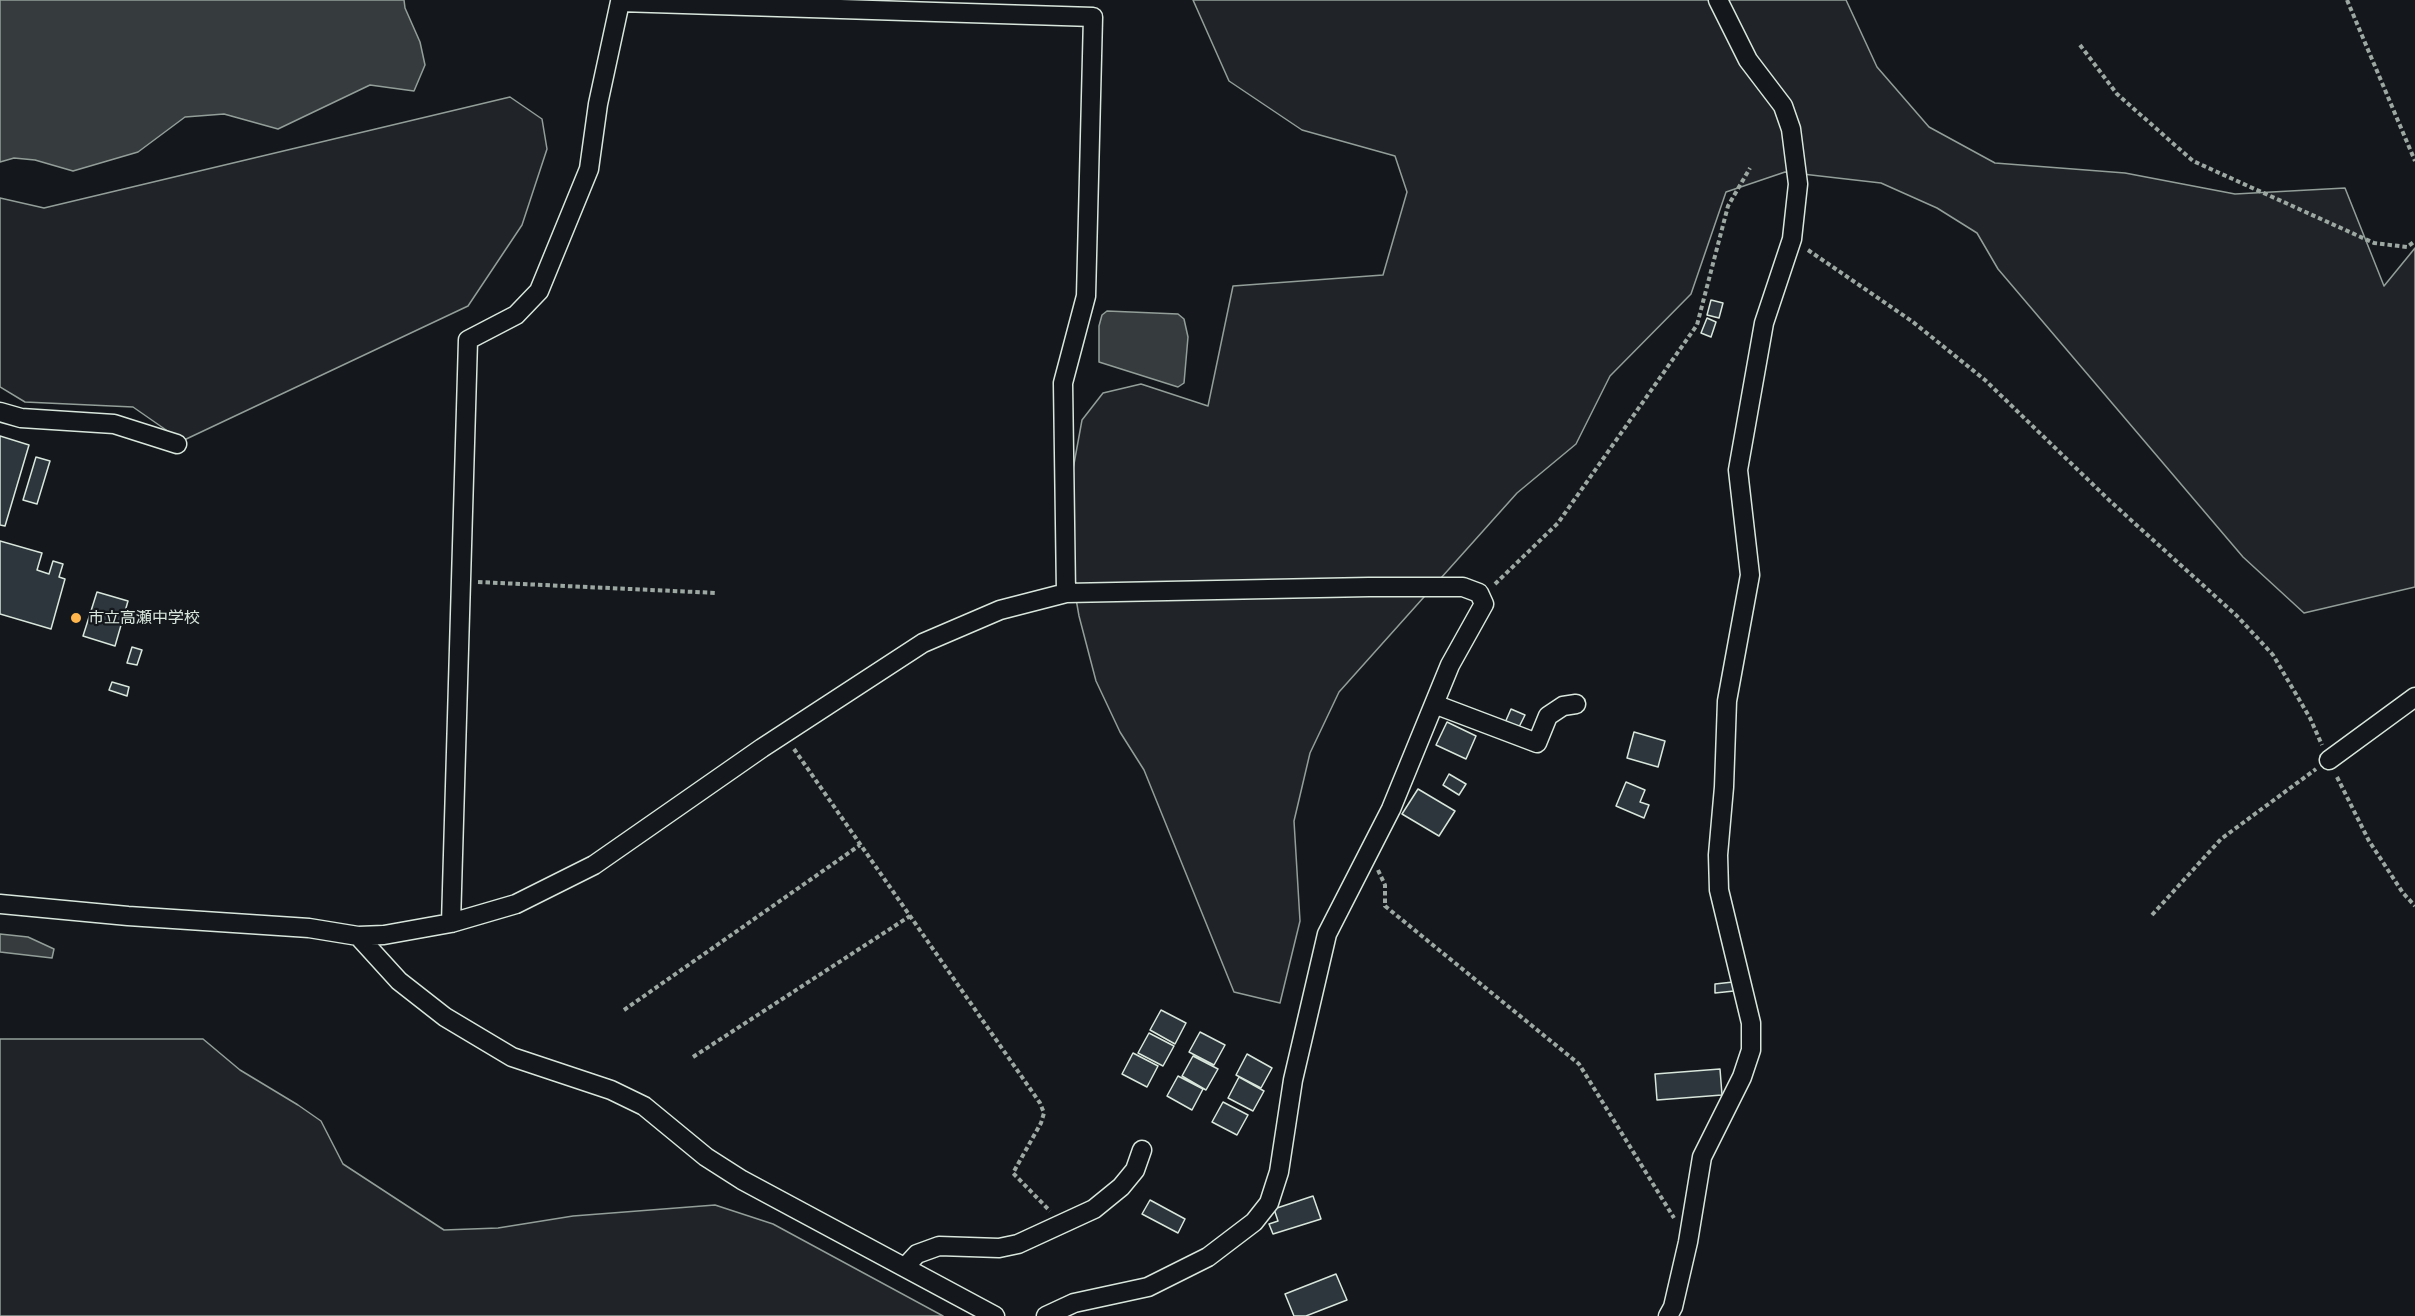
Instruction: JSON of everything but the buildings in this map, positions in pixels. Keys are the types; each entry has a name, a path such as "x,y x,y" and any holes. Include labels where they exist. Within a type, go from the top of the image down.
{"street":[{"path":"1668,1316 1688,1242 1702,1157 1742,1077 1751,1050 1751,1023 1719,890 1718,855 1724,787 1727,701 1750,575 1738,470 1764,323 1792,239 1798,184 1791,129 1783,106 1748,60 1718,0"},
{"path":"451,923 468,340 516,315 539,291 589,169 598,104 620,2 1093,17 1086,296 1063,383 1066,593"},
{"path":"0,412 21,418 114,424 177,444"},
{"path":"0,904 128,916 309,928 358,936 384,935 451,923 516,904 594,865 783,734 923,643 999,610 1066,593 1369,586 1463,587 1474,591 1481,597 1484,604 1450,665 1391,809 1327,934 1293,1080 1279,1172 1269,1203 1254,1222 1208,1257 1148,1287 1074,1303 1046,1316"},
{"path":"2329,760 2415,697"},
{"path":"1434,704 1537,743 1548,716 1563,706 1576,704"},
{"path":"358,936 399,981 445,1017 512,1057 611,1090 644,1106 705,1156 742,1180 995,1316"},
{"path":"905,1267 917,1254 930,1248 960,1246 999,1248 1018,1244 1094,1209 1121,1187 1135,1170 1142,1150"}],"path":[{"path":"2347,0 2415,161"},
{"path":"2080,45 2117,94 2193,160 2374,243 2407,247 2415,241"},
{"path":"1481,597 1558,524 1697,325 1728,206 1750,168"},
{"path":"1792,239 1913,322 1985,380 2110,501 2237,616 2273,655 2310,718 2369,841 2403,893 2415,906"},
{"path":"461,582 717,593"},
{"path":"783,734 1040,1103 1044,1113 1041,1123 1013,1173 1062,1223"},
{"path":"2152,915 2221,839 2329,760"},
{"path":"624,1010 860,845"},
{"path":"1365,860 1382,872 1385,906 1580,1064 1688,1242"},
{"path":"693,1057 910,916"}],"shaded area":[{"path":"0,0 404,0 405,8 420,42 425,65 414,91 370,85 278,129 224,114 185,117 138,152 73,171 35,160 14,158 0,162"},
{"path":"1193,0 1846,0 1877,67 1929,127 1995,163 2125,173 2235,194 2345,188 2384,286 2415,248 2415,587 2304,613 2243,557 1998,269 1977,233 1937,208 1881,183 1785,172 1726,192 1691,294 1610,376 1576,444 1517,493 1339,692 1310,753 1294,821 1300,921 1280,1003 1234,992 1144,770 1120,732 1096,681 1079,616 1063,524 1082,420 1103,393 1141,384 1208,406 1233,286 1383,275 1407,192 1395,156 1302,130 1229,81"},
{"path":"510,97 542,119 547,149 522,225 468,306 182,441 133,407 25,402 0,387 0,198 44,208"},
{"path":"1107,311 1178,314 1184,319 1188,337 1184,383 1178,387 1099,362 1099,326 1102,315"},
{"path":"0,934 28,937 54,949 52,958 0,952"},
{"path":"0,1039 203,1039 240,1070 321,1121 343,1164 444,1230 498,1228 573,1216 715,1205 773,1224 943,1316 0,1316"}],"place":[{"name":"市立高瀬中学校","path":"76,618"}]}
